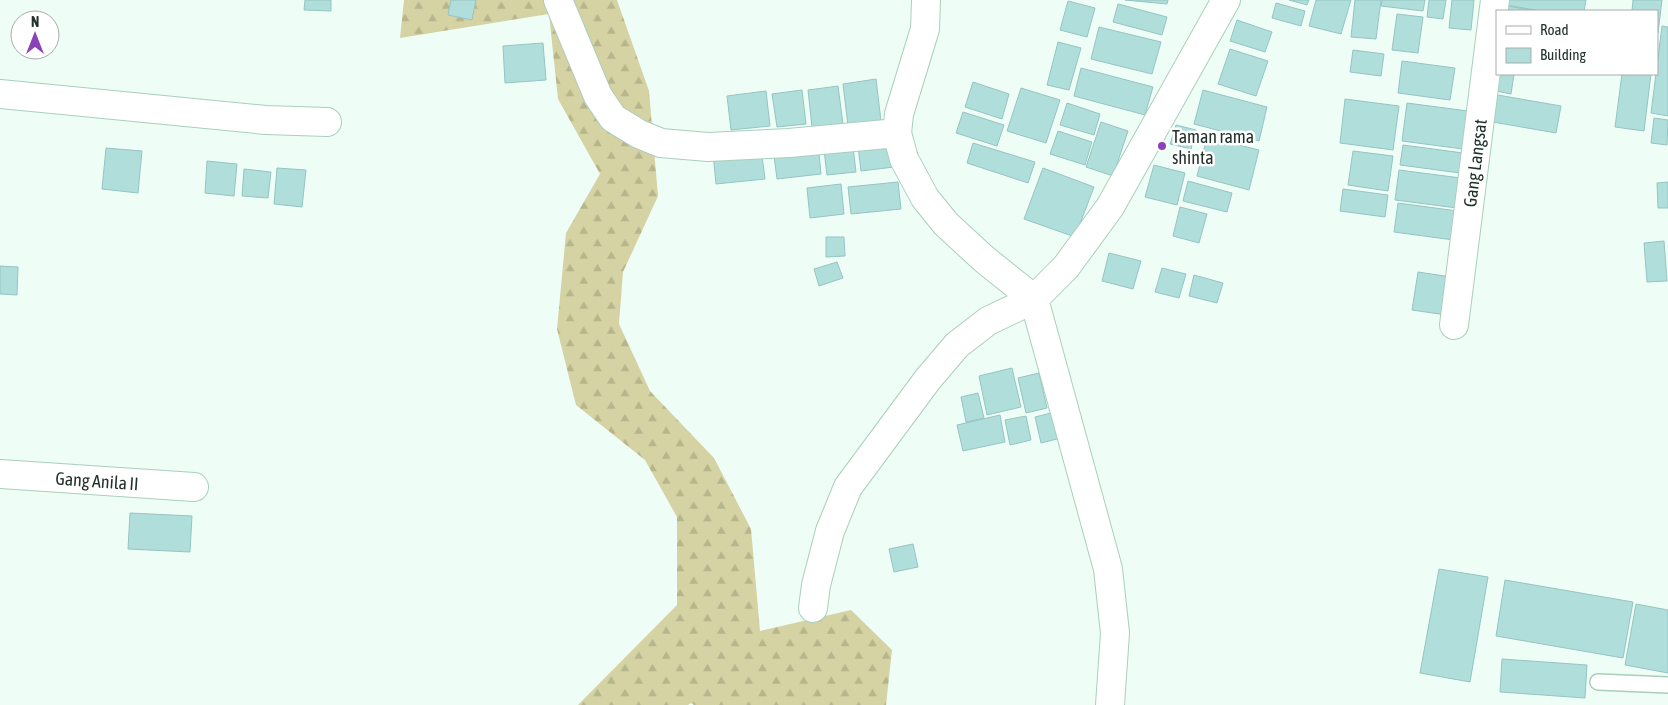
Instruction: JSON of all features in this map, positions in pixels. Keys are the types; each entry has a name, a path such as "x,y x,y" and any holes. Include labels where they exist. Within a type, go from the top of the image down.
{"street":[{"path":"558,0 598,96 613,118 661,143 708,147 790,144 897,133"},
{"path":"926,0 924,29 904,92 897,133 904,159 924,198 946,224 984,259 1034,299 1108,568 1115,633 1110,705"},
{"path":"813,608 816,585 830,531 848,487 928,379 957,345 988,320 1034,299 1066,268 1110,207 1226,0"},
{"name":"Gang Langsat","path":"1454,326 1495,0"},
{"path":"0,94 266,120 327,122"},
{"name":"Gang Anila II","path":"0,474 194,487"}],"lane":[{"path":"1598,682 1668,685"}],"green space":[{"path":"404,0 617,0 649,91 658,196 623,272 619,324 650,391 714,458 751,529 760,631 851,610 892,650 886,705 694,705 691,703 688,705 578,705 677,605 677,517 645,460 576,405 557,329 566,233 600,174 558,99 549,14 400,38"}],"building":[{"path":"305,0 331,0 331,11 304,10"},
{"path":"451,0 476,0 472,20 448,15"},
{"path":"1125,0 1168,0 1167,4"},
{"path":"1289,0 1309,0 1307,5"},
{"path":"1316,0 1351,0 1341,34 1309,26"},
{"path":"1355,0 1381,0 1376,39 1351,37"},
{"path":"1382,0 1425,0 1423,11 1381,6"},
{"path":"1429,0 1446,0 1443,19 1427,17"},
{"path":"1452,0 1474,0 1471,30 1449,28"},
{"path":"1501,0 1586,0 1584,10 1535,10 1500,4"},
{"path":"1633,0 1662,0 1658,33 1658,10 1632,10"},
{"path":"1068,1 1095,8 1087,37 1060,30"},
{"path":"1276,3 1305,11 1301,26 1272,18"},
{"path":"1118,4 1167,17 1162,35 1113,22"},
{"path":"1508,6 1530,10 1507,10"},
{"path":"1397,14 1423,17 1418,53 1392,50"},
{"path":"1237,20 1272,32 1265,52 1230,41"},
{"path":"1662,26 1668,27 1668,116 1651,113 1656,75 1658,75"},
{"path":"1099,27 1161,42 1152,74 1091,59"},
{"path":"1058,42 1081,48 1069,90 1047,85"},
{"path":"543,43 546,80 505,83 503,46"},
{"path":"1230,49 1268,61 1256,96 1218,84"},
{"path":"1353,50 1384,54 1381,76 1350,72"},
{"path":"1402,61 1455,68 1450,100 1398,93"},
{"path":"1081,68 1153,87 1145,115 1074,96"},
{"path":"1497,75 1514,75 1511,94 1491,90"},
{"path":"1622,75 1651,75 1644,131 1615,127"},
{"path":"876,79 881,121 848,126 843,84"},
{"path":"973,82 1009,94 1002,119 965,107"},
{"path":"838,86 843,124 812,127 808,90"},
{"path":"1021,88 1060,100 1046,143 1007,131"},
{"path":"802,90 806,124 777,127 772,94"},
{"path":"1203,90 1267,107 1259,141 1194,124"},
{"path":"766,91 770,126 731,130 727,96"},
{"path":"1492,94 1561,106 1556,133 1487,121"},
{"path":"1345,99 1399,106 1393,150 1340,143"},
{"path":"1067,103 1100,114 1094,135 1060,125"},
{"path":"1407,103 1468,111 1463,149 1402,141"},
{"path":"963,112 1004,125 997,146 956,133"},
{"path":"1654,118 1668,120 1667,145 1651,143"},
{"path":"1101,122 1128,131 1113,176 1086,167"},
{"path":"1176,125 1196,130 1191,149 1170,144"},
{"path":"1058,131 1092,142 1085,165 1050,154"},
{"path":"1207,137 1259,150 1249,190 1197,176"},
{"path":"891,142 894,167 861,171 858,146"},
{"path":"818,143 821,174 777,179 773,148"},
{"path":"973,143 1035,162 1028,183 967,163"},
{"path":"1403,145 1463,153 1460,173 1400,165"},
{"path":"853,147 856,172 827,175 824,150"},
{"path":"106,148 142,151 138,193 102,189"},
{"path":"761,148 765,179 716,184 713,153"},
{"path":"1353,151 1393,156 1388,191 1348,185"},
{"path":"207,161 237,164 234,196 205,193"},
{"path":"1154,165 1185,173 1177,205 1145,197"},
{"path":"277,168 306,170 302,207 274,204"},
{"path":"1043,168 1094,187 1075,237 1024,219"},
{"path":"244,169 271,172 268,198 242,196"},
{"path":"1399,170 1461,178 1457,208 1395,200"},
{"path":"1188,181 1232,193 1227,212 1183,201"},
{"path":"898,182 901,209 851,214 848,187"},
{"path":"1668,182 1668,208 1658,208 1657,183"},
{"path":"841,184 844,214 810,218 807,188"},
{"path":"1343,189 1388,195 1385,217 1340,211"},
{"path":"1398,203 1465,212 1461,241 1394,232"},
{"path":"1180,207 1207,214 1199,243 1173,236"},
{"path":"826,237 844,237 845,256 826,257"},
{"path":"1664,241 1667,281 1647,282 1644,243"},
{"path":"1109,253 1141,261 1133,289 1102,281"},
{"path":"837,262 843,278 819,286 814,269"},
{"path":"0,266 18,267 17,295 0,294"},
{"path":"1162,268 1186,274 1179,298 1155,292"},
{"path":"1418,272 1458,278 1453,316 1412,310"},
{"path":"1194,275 1223,283 1217,303 1189,296"},
{"path":"1012,368 1021,407 987,415 979,376"},
{"path":"1039,373 1047,408 1026,413 1018,378"},
{"path":"978,393 984,418 966,422 961,397"},
{"path":"1055,412 1061,438 1041,443 1035,417"},
{"path":"1000,415 1005,442 963,451 957,425"},
{"path":"1026,416 1031,440 1010,445 1005,420"},
{"path":"130,513 192,516 190,552 128,549"},
{"path":"913,544 918,567 894,572 889,549"},
{"path":"1439,569 1488,577 1470,682 1420,673"},
{"path":"1505,580 1633,602 1623,658 1496,636"},
{"path":"1636,604 1668,610 1668,673 1625,665"},
{"path":"1502,659 1587,665 1585,698 1500,692"}],"place":[{"name":"Taman rama shinta","path":"1162,146"}]}
